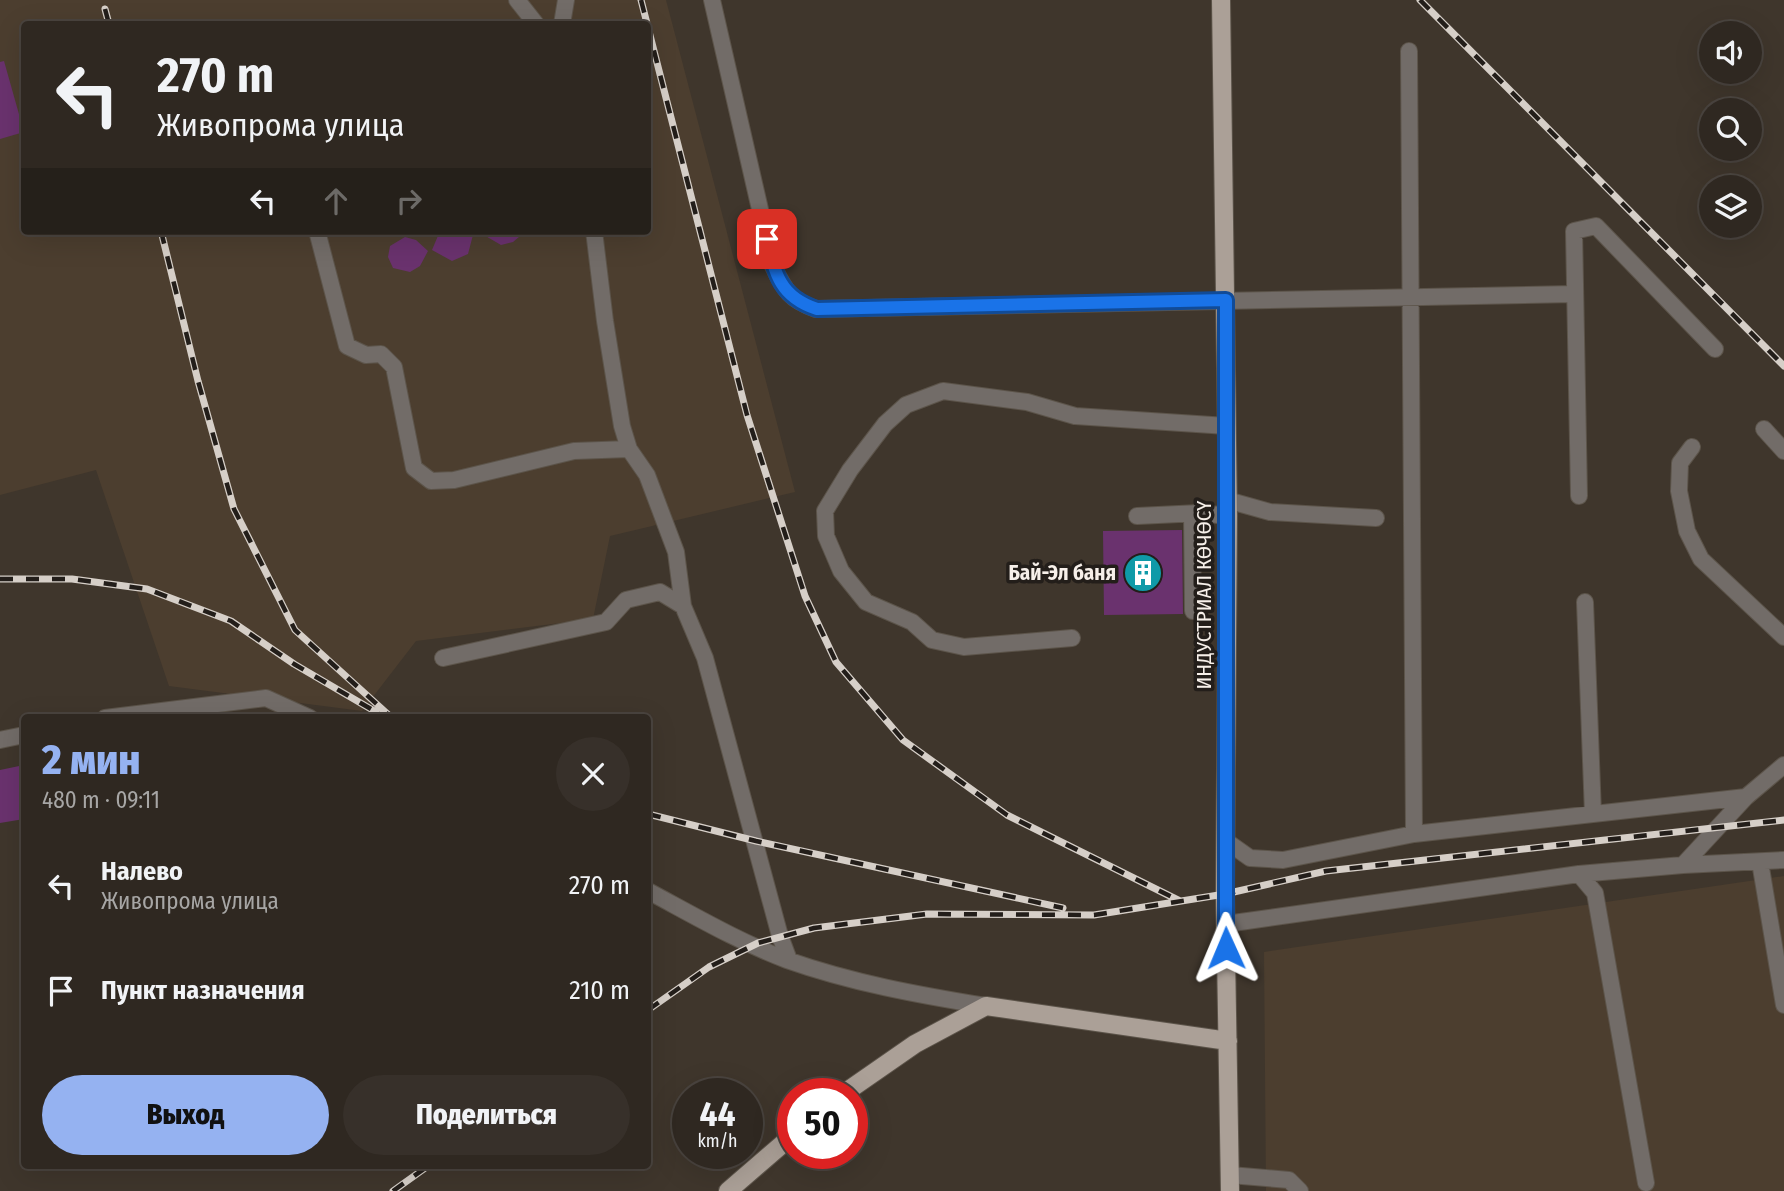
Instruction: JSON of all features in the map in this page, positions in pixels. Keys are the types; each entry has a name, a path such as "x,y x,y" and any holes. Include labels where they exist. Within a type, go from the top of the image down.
{"main road":[{"name":"ИНДУСТРИАЛ КӨЧӨСҮ","path":"1221,0 1228,508 1226,924 1230,1183"},
{"path":"866,1078 915,1044 986,1006 1228,1041"},
{"path":"729,1191 777,1149"}],"street":[{"path":"517,0 534,21"},
{"path":"562,21 566,0"},
{"path":"712,0 773,265 783,288 797,303 817,309 1574,294"},
{"path":"1409,51 1414,834"},
{"path":"1579,496 1574,231 1597,226 1716,349"},
{"path":"318,235 347,346 366,355 382,355 394,367 414,468 431,481 454,480 574,451 629,449"},
{"path":"595,235 622,426 629,449 647,475 676,552 683,606 705,658 789,960"},
{"path":"1072,638 964,647 932,640 912,622 866,602 841,571 826,536 825,511 850,470 885,424 906,405 943,391 1027,402 1075,416 1227,426"},
{"path":"1764,429 1784,451"},
{"path":"1692,447 1680,463 1679,482 1687,531 1701,559 1784,637"},
{"path":"1138,516 1192,514 1228,508 1376,518"},
{"path":"1192,514 1193,611"},
{"path":"443,658 606,622 626,600 660,592 683,606"},
{"path":"1585,602 1593,814"},
{"path":"137,714 265,698 301,714"},
{"path":"0,740 21,736"},
{"path":"1682,865 1746,797 1784,765"},
{"path":"1226,841 1250,858 1283,860 1414,834 1746,797"},
{"path":"1226,924 1579,874 1784,860"},
{"path":"1760,862 1784,1005"},
{"path":"1579,874 1595,893 1646,1183"},
{"path":"651,893 753,946 789,960 897,991 986,1006"},
{"path":"1230,1183 1289,1180 1300,1191"}],"shaded area":[{"path":"0,0 666,0 795,492 610,536 593,619 416,641 362,711 169,686 96,470 0,495"},
{"path":"1784,876 1784,1191 1266,1191 1264,952"}],"building":[{"path":"4,61 21,121 21,133 0,139 0,62"},
{"path":"438,235 473,235 468,254 452,261 432,250"},
{"path":"484,235 521,235 513,242 501,245"},
{"path":"405,237 416,240 428,251 420,266 410,272 393,268 388,257 390,246"},
{"name":"Бай-Эл баня","path":"1182,530 1183,614 1104,615 1103,531"},
{"path":"21,766 21,820 0,823 0,770"}],"railway":[{"path":"641,0 646,21"},
{"path":"1420,0 1784,366"},
{"path":"105,9 108,21"},
{"path":"651,39 747,415 805,596 836,662 903,740 1007,815 1180,901"},
{"path":"162,235 198,381 234,509 295,630 388,714"},
{"path":"0,579 72,579 147,589 231,621 294,664 376,712"},
{"path":"651,815 756,841 1063,908"},
{"path":"651,1008 709,967 758,943 814,928 927,914 1094,915 1225,894 1326,871 1784,820"},
{"path":"393,1191 424,1169"}],"place":[{"name":"Бай-Эл баня","path":"1143,573"}],"route":[{"path":"767,239 773,265 783,288 797,303 817,309 1226,300 1226,948"}]}
